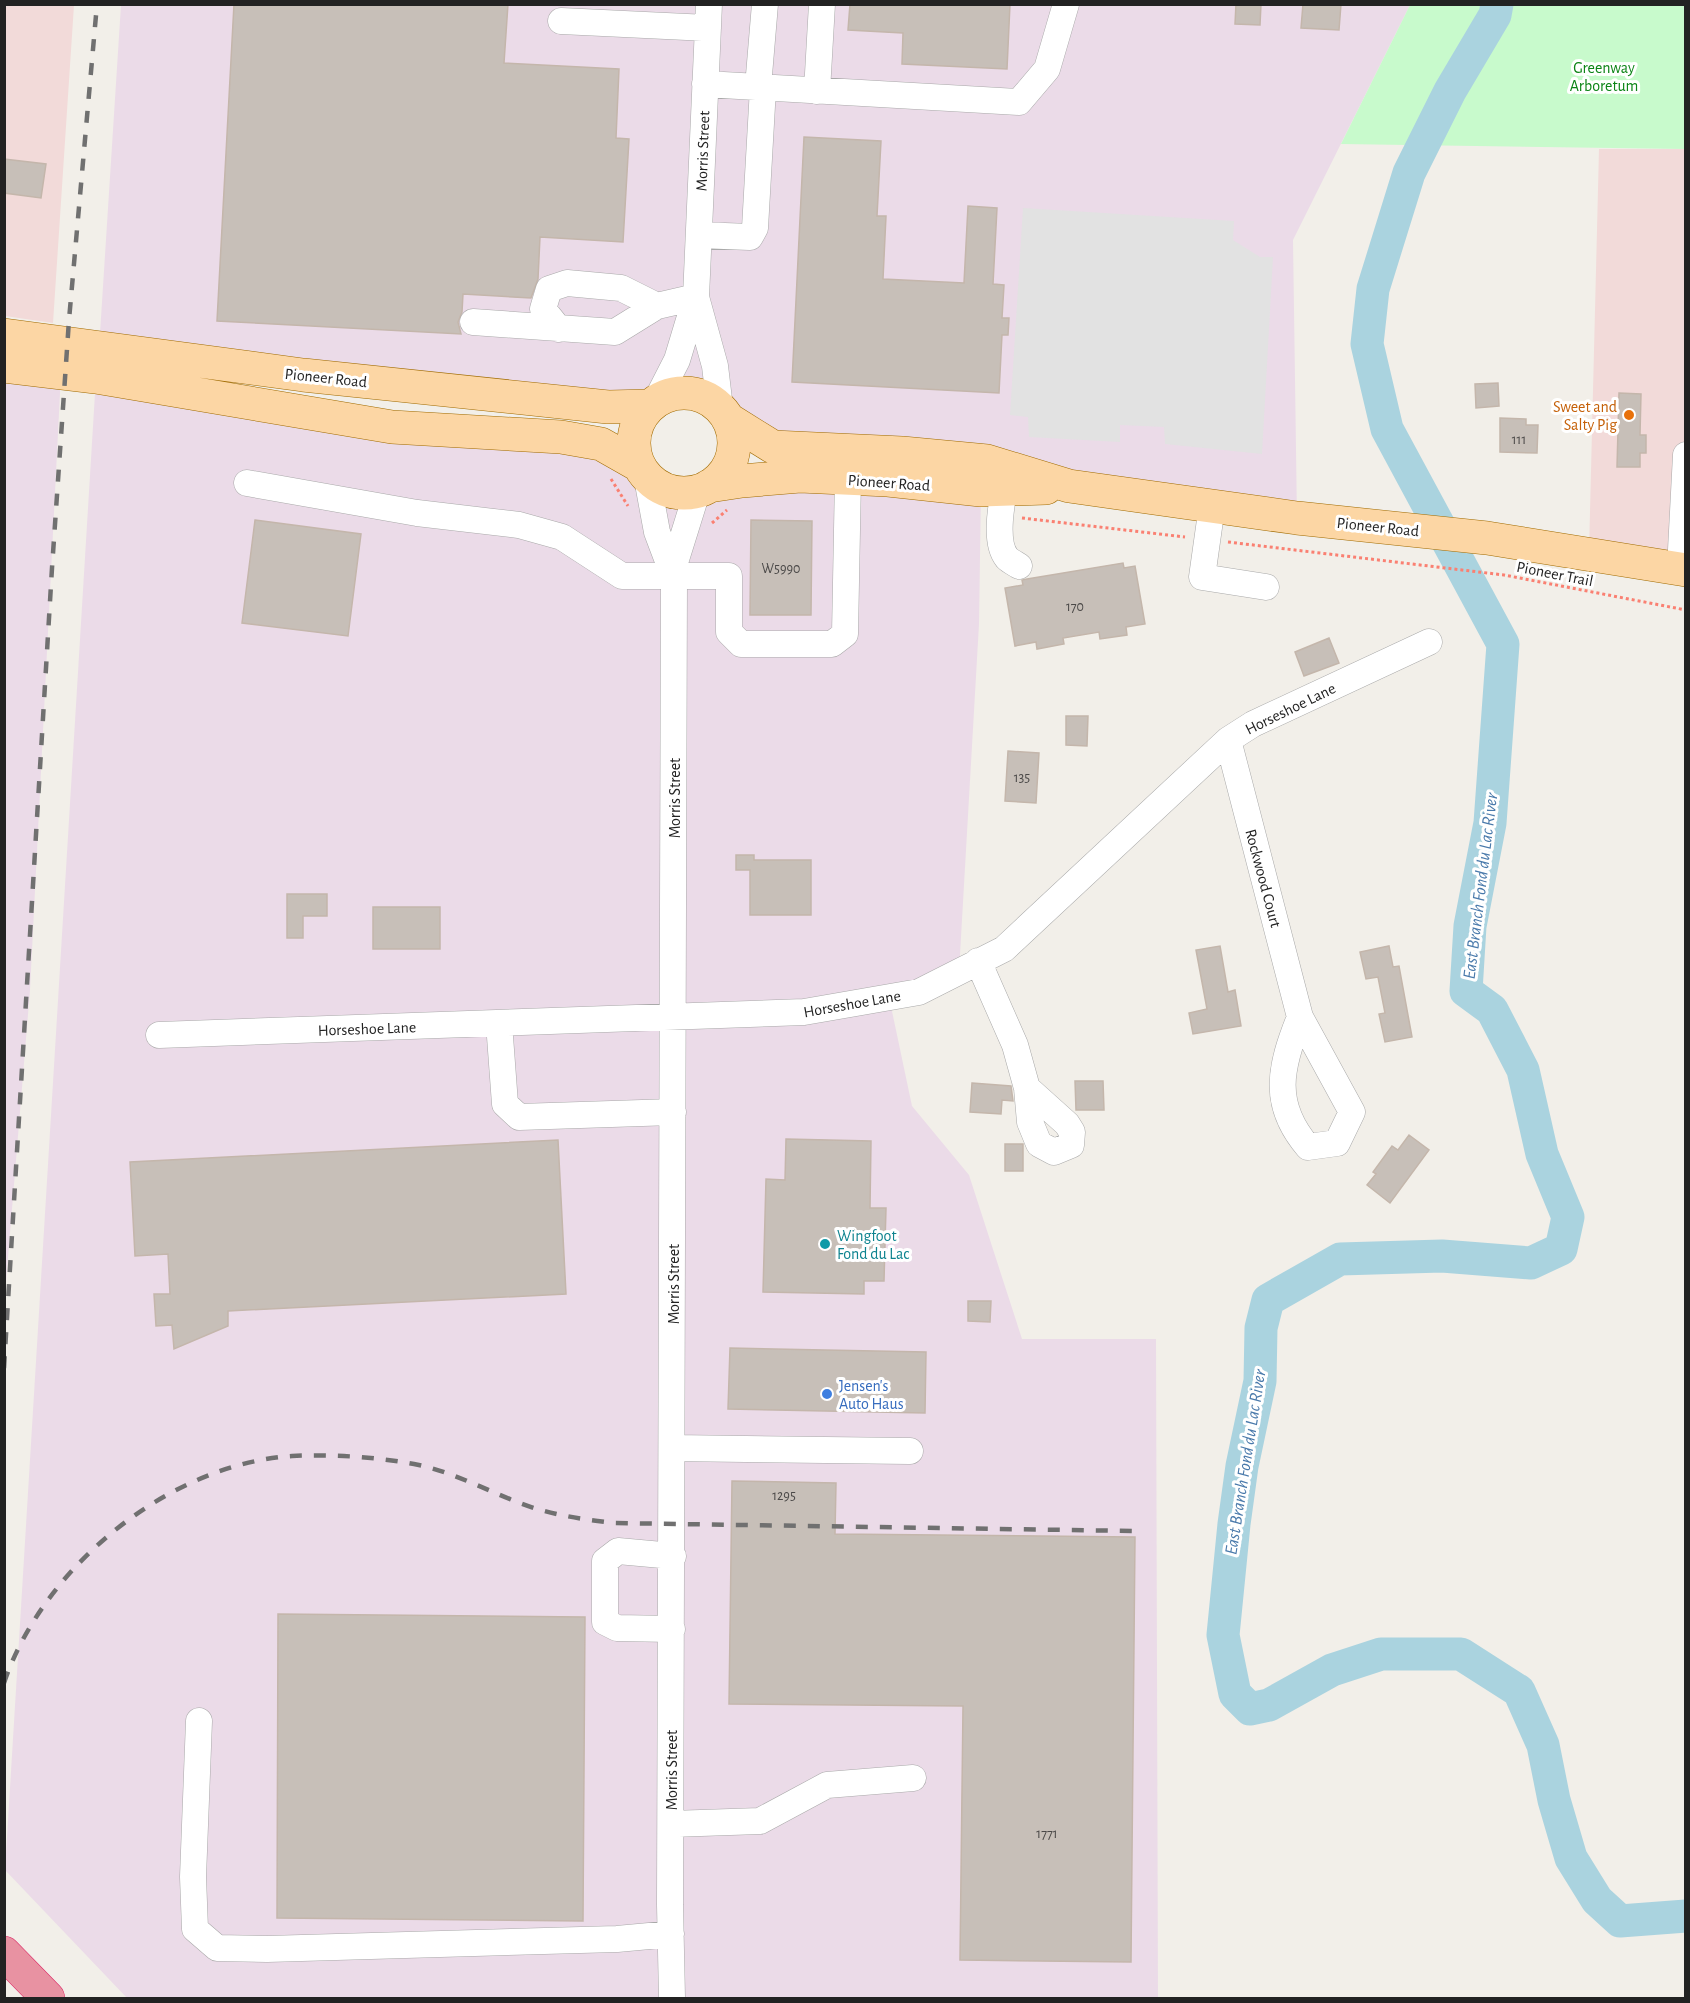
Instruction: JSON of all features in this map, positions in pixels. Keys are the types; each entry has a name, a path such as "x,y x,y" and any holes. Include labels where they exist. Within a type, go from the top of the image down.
{"highway":[{"path":"4,1953 48,1998"}],"main road":[{"name":"Pioneer Road","path":"4,335 303,375 608,407 653,403"},
{"path":"4,366 96,377 392,427 561,437 591,442 601,444 673,492 703,489 721,477 732,457 733,434 724,413 700,395 683,393 653,403 639,419 634,434 633,450 642,471"},
{"name":"Pioneer Road","path":"724,413 773,447 902,453 987,462 1006,479"},
{"name":"Pioneer Road","path":"703,489 742,481 800,476 981,490 1006,479 1297,518 1487,538 1683,570"}],"street":[{"path":"699,235 750,237 755,228 765,4"},
{"path":"817,91 822,4"},
{"path":"705,84 1019,102 1047,69 1066,4"},
{"path":"561,21 708,16"},
{"name":"Morris Street","path":"653,403 677,360 696,297 708,16"},
{"path":"559,329 543,309 549,289 567,283 621,288 657,306"},
{"path":"473,322 615,332 657,306 696,297"},
{"name":"Morris Street","path":"696,297 715,366 724,413"},
{"path":"1683,570 1686,455"},
{"name":"Morris Street","path":"642,471 657,532 674,573"},
{"path":"248,483 417,513 479,518 519,525 562,537 622,576 674,573 729,576 729,632 741,644 832,644 845,634 848,478"},
{"path":"1006,479 1001,515 1001,545 1007,558 1019,566"},
{"name":"Morris Street","path":"672,1998 674,573 703,489"},
{"path":"1212,506 1202,577 1266,587"},
{"name":"Horseshoe Lane","path":"159,1035 804,1012 919,992 1004,949 1228,740 1253,724 1429,642"},
{"name":"Rockwood Court","path":"1228,740 1300,1017"},
{"path":"978,961 1015,1045 1027,1088"},
{"path":"499,1023 505,1104 519,1117 674,1112"},
{"path":"673,1448 910,1451"},
{"path":"672,1629 616,1628 605,1622 605,1561 618,1551 673,1556"},
{"path":"199,1721 193,1876 195,1929 217,1948 594,1940 671,1934"},
{"path":"671,1824 760,1821 827,1785 913,1778"}],"path":[{"name":"Pioneer Trail","path":"1419,564 1504,575 1686,610"}],"shaded area":[{"path":"4,5 74,5 53,323 5,316"},
{"path":"121,5 1410,5 1293,240 1297,518 773,447 711,401 683,393 659,400 99,349"},
{"path":"1599,149 1685,149 1685,570 1589,552"},
{"path":"1023,208 1234,221 1233,240 1260,257 1273,257 1262,454 1165,444 1164,427 1120,425 1120,442 1029,437 1028,417 1010,415"},
{"path":"5,366 61,373 30,990 5,1294"},
{"path":"96,377 561,437 664,490 683,494 981,490 979,624 959,972 889,997 912,1106 969,1175 1022,1339 1156,1339 1158,1998 127,1998 5,1870"}],"green space":[{"name":"Greenway Arboretum","path":"1410,5 1685,5 1685,149 1341,144"}],"building":[{"path":"234,4 508,4 504,63 619,69 616,138 629,139 623,242 540,237 538,279 531,298 463,294 462,312 458,322 461,334 217,321"},
{"path":"850,4 1010,4 1007,69 902,64 903,33 848,30"},
{"path":"1236,4 1261,4 1260,25 1235,24"},
{"path":"1303,4 1341,4 1339,30 1301,28"},
{"path":"804,137 881,141 877,216 886,216 883,279 964,283 968,206 997,208 993,284 1004,285 1002,318 1009,318 1008,335 1002,335 999,393 792,382"},
{"path":"4,159 46,164 41,198 4,193"},
{"path":"1498,383 1499,406 1476,408 1475,384"},
{"name":"Sweet and Salty Pig","path":"1619,393 1641,394 1640,435 1646,435 1646,453 1640,453 1640,467 1617,467"},
{"path":"1500,418 1526,419 1526,425 1538,425 1537,453 1500,452"},
{"path":"255,520 361,534 348,636 242,623"},
{"path":"751,520 812,521 811,615 750,615"},
{"path":"1123,563 1124,568 1135,566 1145,624 1126,627 1127,635 1100,639 1099,632 1063,638 1064,644 1037,649 1036,642 1015,646 1005,588 1023,585 1022,580"},
{"path":"1329,638 1339,663 1304,676 1295,652"},
{"path":"1066,716 1088,716 1087,746 1066,745"},
{"path":"1008,751 1039,753 1036,803 1005,801"},
{"path":"736,855 754,855 754,860 811,860 811,915 750,915 750,870 736,870"},
{"path":"287,894 327,894 327,916 303,916 303,938 287,938"},
{"path":"373,907 440,907 440,949 373,949"},
{"path":"1220,946 1228,992 1235,990 1241,1026 1193,1034 1189,1013 1207,1009 1196,950"},
{"path":"1389,946 1393,967 1399,966 1412,1037 1385,1042 1379,1014 1385,1013 1378,977 1366,979 1360,952"},
{"path":"1075,1081 1103,1081 1104,1110 1076,1110"},
{"path":"972,1083 1011,1086 1013,1101 1002,1100 1001,1114 970,1112"},
{"path":"1409,1135 1429,1150 1390,1203 1367,1185 1376,1174 1373,1172 1392,1146 1398,1150"},
{"name":"Wingfoot Fond du Lac","path":"786,1139 871,1141 870,1208 886,1208 884,1281 864,1281 864,1294 763,1292 766,1179 785,1180"},
{"path":"558,1140 566,1294 228,1311 228,1326 174,1349 172,1325 156,1326 154,1294 170,1294 168,1254 135,1256 130,1162"},
{"path":"1005,1144 1023,1144 1023,1171 1005,1171"},
{"path":"968,1301 991,1301 990,1322 968,1321"},
{"path":"730,1348 926,1352 925,1413 728,1409"},
{"path":"732,1481 836,1483 835,1534 1135,1537 1131,1962 960,1960 963,1706 729,1704"},
{"path":"278,1614 585,1617 583,1921 277,1918"}],"waterway":[{"name":"East Branch Fond du Lac River","path":"1497,4 1495,15 1450,91 1409,173 1373,289 1367,344 1387,429 1503,644 1490,823 1470,926 1466,991 1492,1010 1523,1070 1542,1154 1568,1217 1561,1249 1531,1263 1442,1256 1340,1259 1268,1300 1261,1328 1260,1381 1242,1466 1234,1524 1223,1635 1235,1694 1250,1709 1269,1705 1332,1670 1381,1654 1461,1654 1519,1691 1543,1745 1554,1800 1571,1858 1597,1900 1620,1921 1686,1916"}],"railway":[{"path":"4,1368 52,568 69,320 97,4"},
{"path":"4,1683 23,1640 48,1600 80,1562 116,1529 157,1501 201,1479 246,1463 292,1456 354,1457 414,1464 445,1472 534,1508 614,1523 1133,1531"}],"place":[{"name":"Sweet and Salty Pig","path":"1629,415"},
{"name":"Wingfoot Fond du Lac","path":"825,1244"},
{"name":"Jensen's Auto Haus","path":"827,1394"}]}
